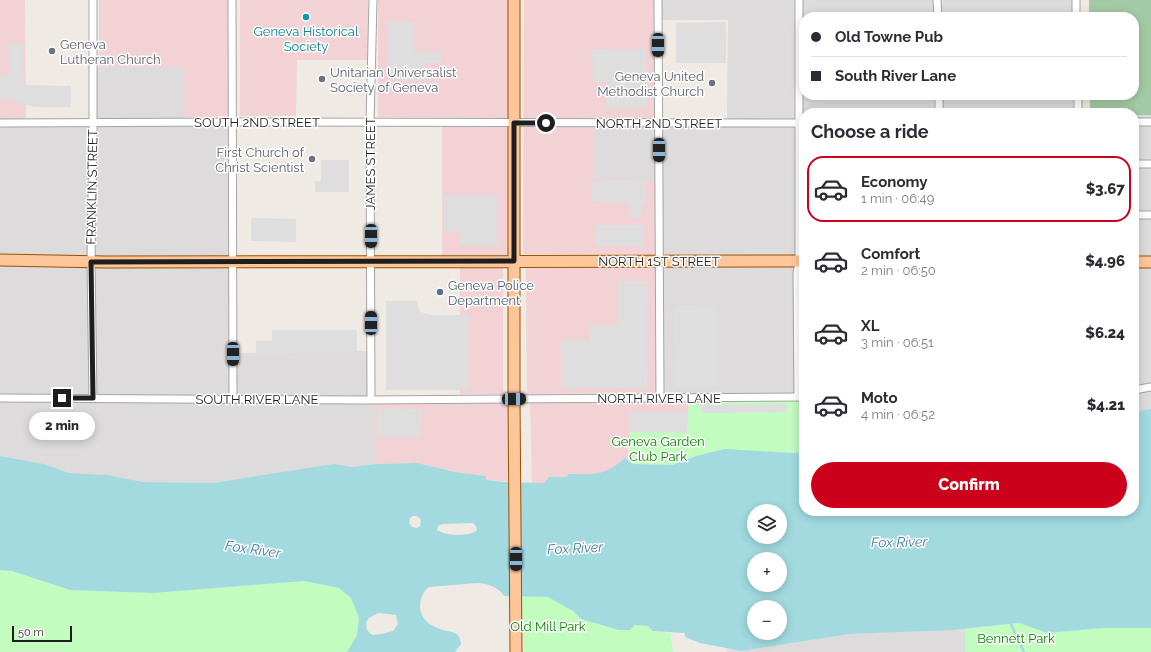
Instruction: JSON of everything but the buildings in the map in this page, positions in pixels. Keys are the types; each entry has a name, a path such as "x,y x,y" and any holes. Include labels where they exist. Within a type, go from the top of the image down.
{"main road":[{"path":"514,0 514,399 516,652"},
{"name":"NORTH 1ST STREET","path":"0,260 91,262 799,261"},
{"path":"1139,262 1151,262"}],"street":[{"name":"FRANKLIN STREET","path":"93,0 91,262 93,398"},
{"path":"232,0 233,399"},
{"name":"JAMES STREET","path":"371,400 370,123 373,0"},
{"path":"658,0 660,398"},
{"path":"799,0 799,12"},
{"path":"937,0 938,12"},
{"path":"1076,0 1076,12"},
{"path":"1139,122 1151,122"},
{"name":"SOUTH 2ND STREET","path":"0,123 514,123"},
{"name":"NORTH 2ND STREET","path":"514,123 799,123"},
{"path":"1139,164 1151,164"},
{"path":"1139,215 1151,215"},
{"path":"799,269 797,274 799,336"},
{"path":"1139,389 1151,387"},
{"name":"NORTH RIVER LANE","path":"514,399 799,397"},
{"name":"SOUTH RIVER LANE","path":"0,398 371,400 514,399"}],"shaded area":[{"path":"0,0 25,0 26,120 0,120"},
{"path":"99,0 231,0 231,117 184,117 184,67 99,67"},
{"path":"240,0 368,0 368,60 297,60 296,116 240,116"},
{"path":"378,0 508,0 508,118 378,117"},
{"path":"524,0 655,0 655,118 593,118 593,180 655,181 655,255 523,254"},
{"path":"661,0 795,0 794,121 727,121 728,20 661,20"},
{"path":"800,0 1073,0 1073,12 800,12"},
{"path":"388,21 413,21 413,52 442,52 442,63 425,63 425,81 393,81 393,75 388,74"},
{"path":"726,22 726,63 676,63 676,23"},
{"path":"8,43 23,43 24,85 71,86 71,107 35,107 6,99 0,99 0,76 9,75"},
{"path":"646,49 647,108 606,108 606,82 593,82 592,50"},
{"path":"92,67 184,67 184,120 92,120"},
{"path":"800,100 1073,100 1073,108 800,108"},
{"path":"1139,115 1151,115 1151,259 1139,259"},
{"path":"0,124 229,124 229,259 0,255"},
{"path":"593,126 656,126 657,181 593,180"},
{"path":"661,126 794,126 795,264 799,264 799,395 662,395"},
{"path":"442,127 508,127 508,256 442,256"},
{"path":"321,160 349,160 349,192 315,192 315,181 321,181"},
{"path":"1139,168 1151,168 1151,171 1139,172"},
{"path":"646,181 646,204 642,204 642,218 629,218 629,202 592,201 592,182"},
{"path":"444,195 497,195 497,246 460,245 460,232 444,232"},
{"path":"251,218 296,219 296,242 251,241"},
{"path":"595,225 643,225 643,246 595,246"},
{"path":"0,262 230,264 231,353 370,351 370,401 376,402 376,464 352,467 334,465 213,483 143,482 108,475 69,473 44,464 0,456"},
{"path":"1139,265 1151,265 1151,409 1139,411"},
{"path":"657,267 659,393 527,394 526,268"},
{"path":"460,268 503,268 503,394 460,394"},
{"path":"618,281 648,281 647,389 561,388 561,340 589,340 589,325 618,325"},
{"path":"386,301 418,301 420,312 433,315 469,315 469,390 386,390"},
{"path":"717,305 717,387 675,388 674,306"},
{"path":"272,330 357,330 357,352 256,353 256,341 272,341"},
{"path":"513,401 513,482 486,480 486,476 455,472 417,463 376,464 376,402"},
{"path":"530,401 689,404 687,433 629,432 625,486 532,483"},
{"path":"698,404 787,404 787,412 702,413"},
{"path":"378,408 422,409 421,437 377,437"},
{"path":"629,411 687,412 687,433 629,432"},
{"path":"965,629 965,652 728,652 727,649 741,651 849,634"}],"green space":[{"path":"1089,0 1151,0 1151,115 1139,115 1139,108 1090,108 1090,100 1139,100 1139,12 1089,12"},
{"name":"Geneva Garden Club Park","path":"799,397 799,452 696,456 672,465 633,464 629,461 629,432 687,432 689,398"},
{"path":"0,570 12,571 70,590 153,593 304,581 339,588 351,597 359,618 357,635 347,652 0,652"},
{"name":"Old Mill Park","path":"520,596 548,597 573,611 581,619 619,630 630,630 635,625 642,625 648,626 653,631 670,633 673,652 524,652"},
{"name":"Bennett Park","path":"1019,623 1047,633 1103,628 1151,628 1151,652 965,652 965,629"}],"water":[{"name":"Fox River","path":"1151,409 1151,628 1103,628 1047,633 1019,623 953,630 849,634 741,651 700,643 685,637 685,633 653,631 648,626 635,625 630,630 619,630 581,619 573,611 548,597 504,596 499,590 492,586 477,583 429,587 421,598 420,607 422,615 426,621 442,630 453,632 459,636 461,644 455,652 347,652 357,635 359,618 351,598 339,588 304,581 153,593 70,590 12,571 0,570 0,456 44,464 69,473 108,475 143,482 213,483 334,464 352,467 376,464 417,463 455,472 486,476 486,480 544,483 549,477 567,477 568,474 592,474 605,471 611,469 625,458 633,464 672,465 696,456 725,449 799,452 799,516 1139,516 1139,411","holes":["417,516 421,519 420,526 417,528 412,527 409,523 410,518","473,523 477,530 469,534 446,534 437,530 438,526 442,524","378,613 396,615 398,624 393,631 372,635 367,630 366,622 369,618"]}],"waterway":[{"path":"1011,624 1024,652"}],"place":[{"name":"Geneva Historical Society","path":"306,17"},
{"name":"Geneva Lutheran Church","path":"52,51"},
{"name":"Unitarian Universalist Society of Geneva","path":"322,79"},
{"name":"Geneva United Methodist Church","path":"712,83"},
{"name":"First Church of Christ Scientist","path":"312,159"},
{"name":"Geneva Police Department","path":"440,292"}],"route":[{"path":"62,398 93,398 91,262 514,261 514,123 546,123"}]}
